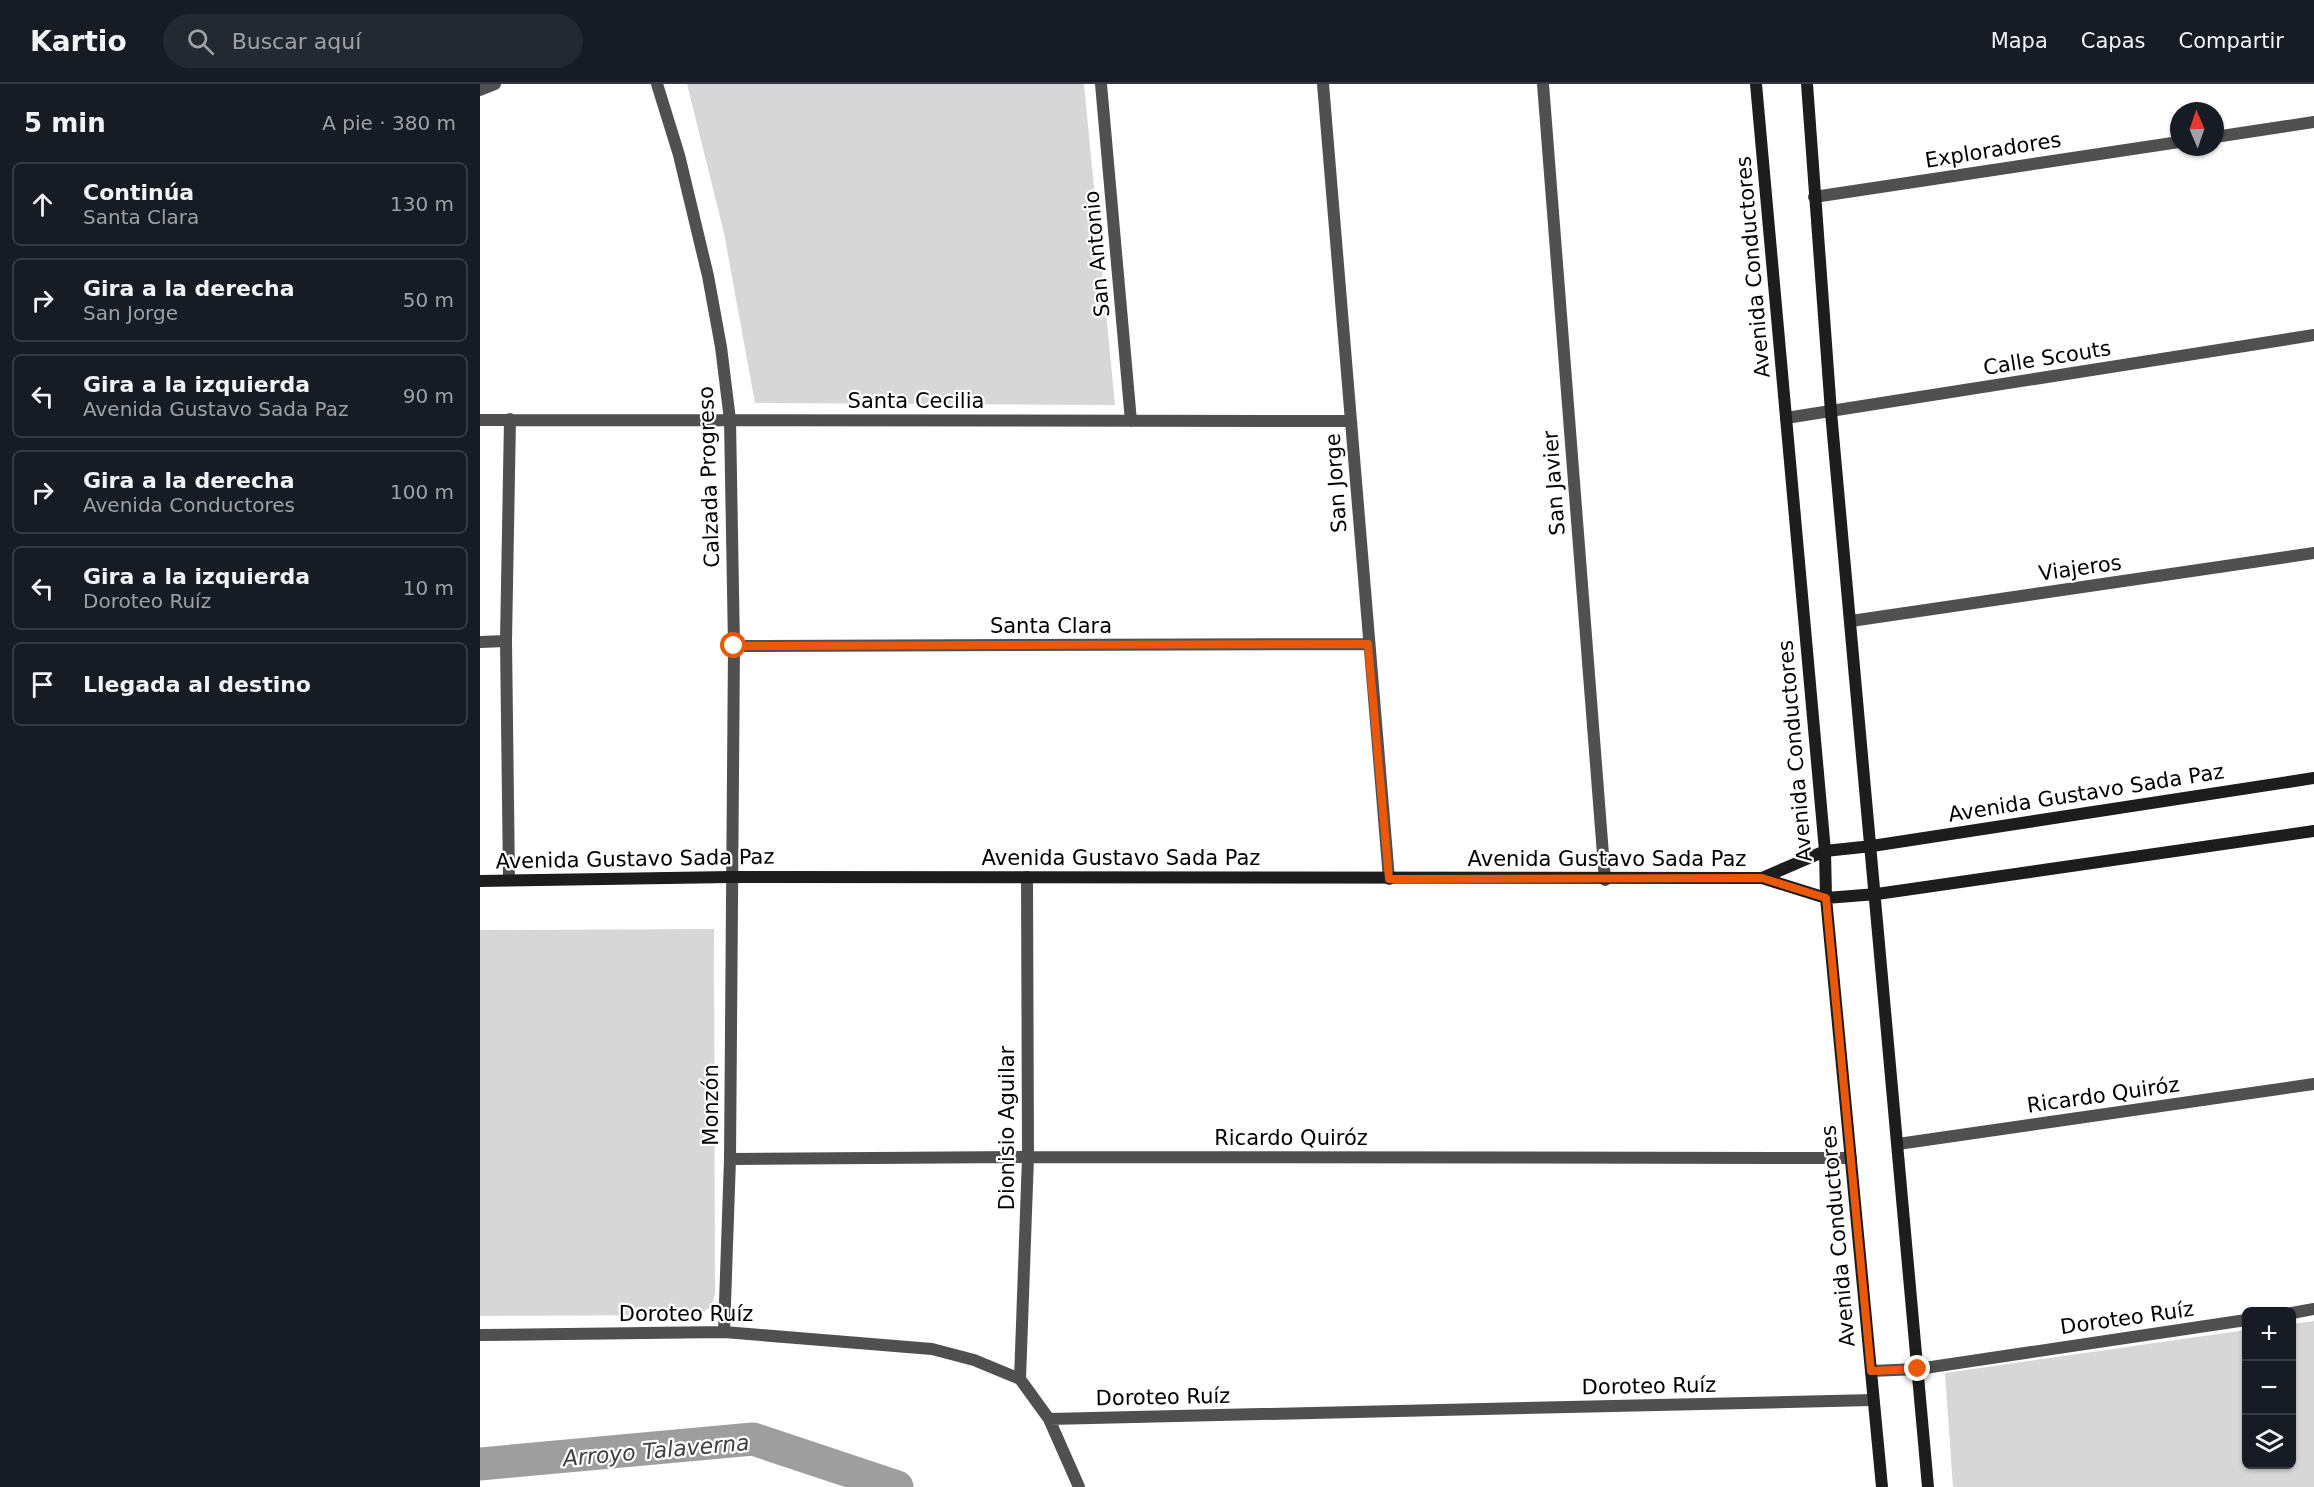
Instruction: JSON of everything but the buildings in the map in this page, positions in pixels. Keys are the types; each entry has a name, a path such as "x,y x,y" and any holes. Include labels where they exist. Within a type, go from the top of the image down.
{"street":[{"path":"480,90 495,84"},
{"name":"Calzada Progreso","path":"657,84 693,208 708,276 721,347 730,420 734,646 731,877"},
{"name":"San Antonio","path":"1101,84 1131,421"},
{"name":"San Jorge","path":"1323,84 1389,879"},
{"name":"San Javier","path":"1542,84 1605,880"},
{"name":"Avenida Conductores","path":"1756,84 1825,850 1826,898 1882,1487"},
{"path":"1807,84 1832,412 1877,894 1928,1487"},
{"path":"2224,136 2314,122"},
{"name":"Exploradores","path":"1814,197 2170,143"},
{"name":"Calle Scouts","path":"1786,418 2314,335"},
{"name":"Santa Cecilia","path":"480,420 1351,421"},
{"path":"509,880 506,641 510,420"},
{"name":"Viajeros","path":"1851,621 2314,553"},
{"path":"480,642 506,641"},
{"name":"Santa Clara","path":"734,646 1368,644"},
{"name":"Avenida Gustavo Sada Paz","path":"1762,878 1825,850 1872,846 2314,778"},
{"name":"Avenida Gustavo Sada Paz","path":"480,880 731,877 1605,880 1762,878 1826,898 1877,894 2314,831"},
{"name":"Monzón","path":"724,1332 730,1159 731,877"},
{"name":"Dionisio Aguilar","path":"1020,1378 1028,1157 1027,877"},
{"name":"Ricardo Quiróz","path":"1898,1144 2314,1084"},
{"name":"Ricardo Quiróz","path":"730,1159 1851,1158"},
{"path":"2296,1312 2314,1310"},
{"name":"Doroteo Ruíz","path":"1871,1371 1918,1369 2242,1321"},
{"name":"Doroteo Ruíz","path":"480,1335 724,1332 932,1349 974,1360 1020,1378"},
{"path":"1020,1378 1049,1419 1079,1487"},
{"name":"Doroteo Ruíz","path":"1049,1419 1873,1400"}],"shaded area":[{"path":"687,84 1084,84 1115,405 755,403 724,233"},
{"path":"714,929 715,1294 711,1307 698,1315 480,1316 480,930"},
{"path":"2314,1321 2314,1487 1953,1487 1945,1373 2242,1331 2242,1469 2296,1469 2296,1323"}],"waterway":[{"name":"Arroyo Talaverna","path":"480,1464 753,1439 897,1487"}],"route":[{"path":"734,646 1368,644 1389,879 1762,878 1826,898 1871,1371 1918,1369"}]}
